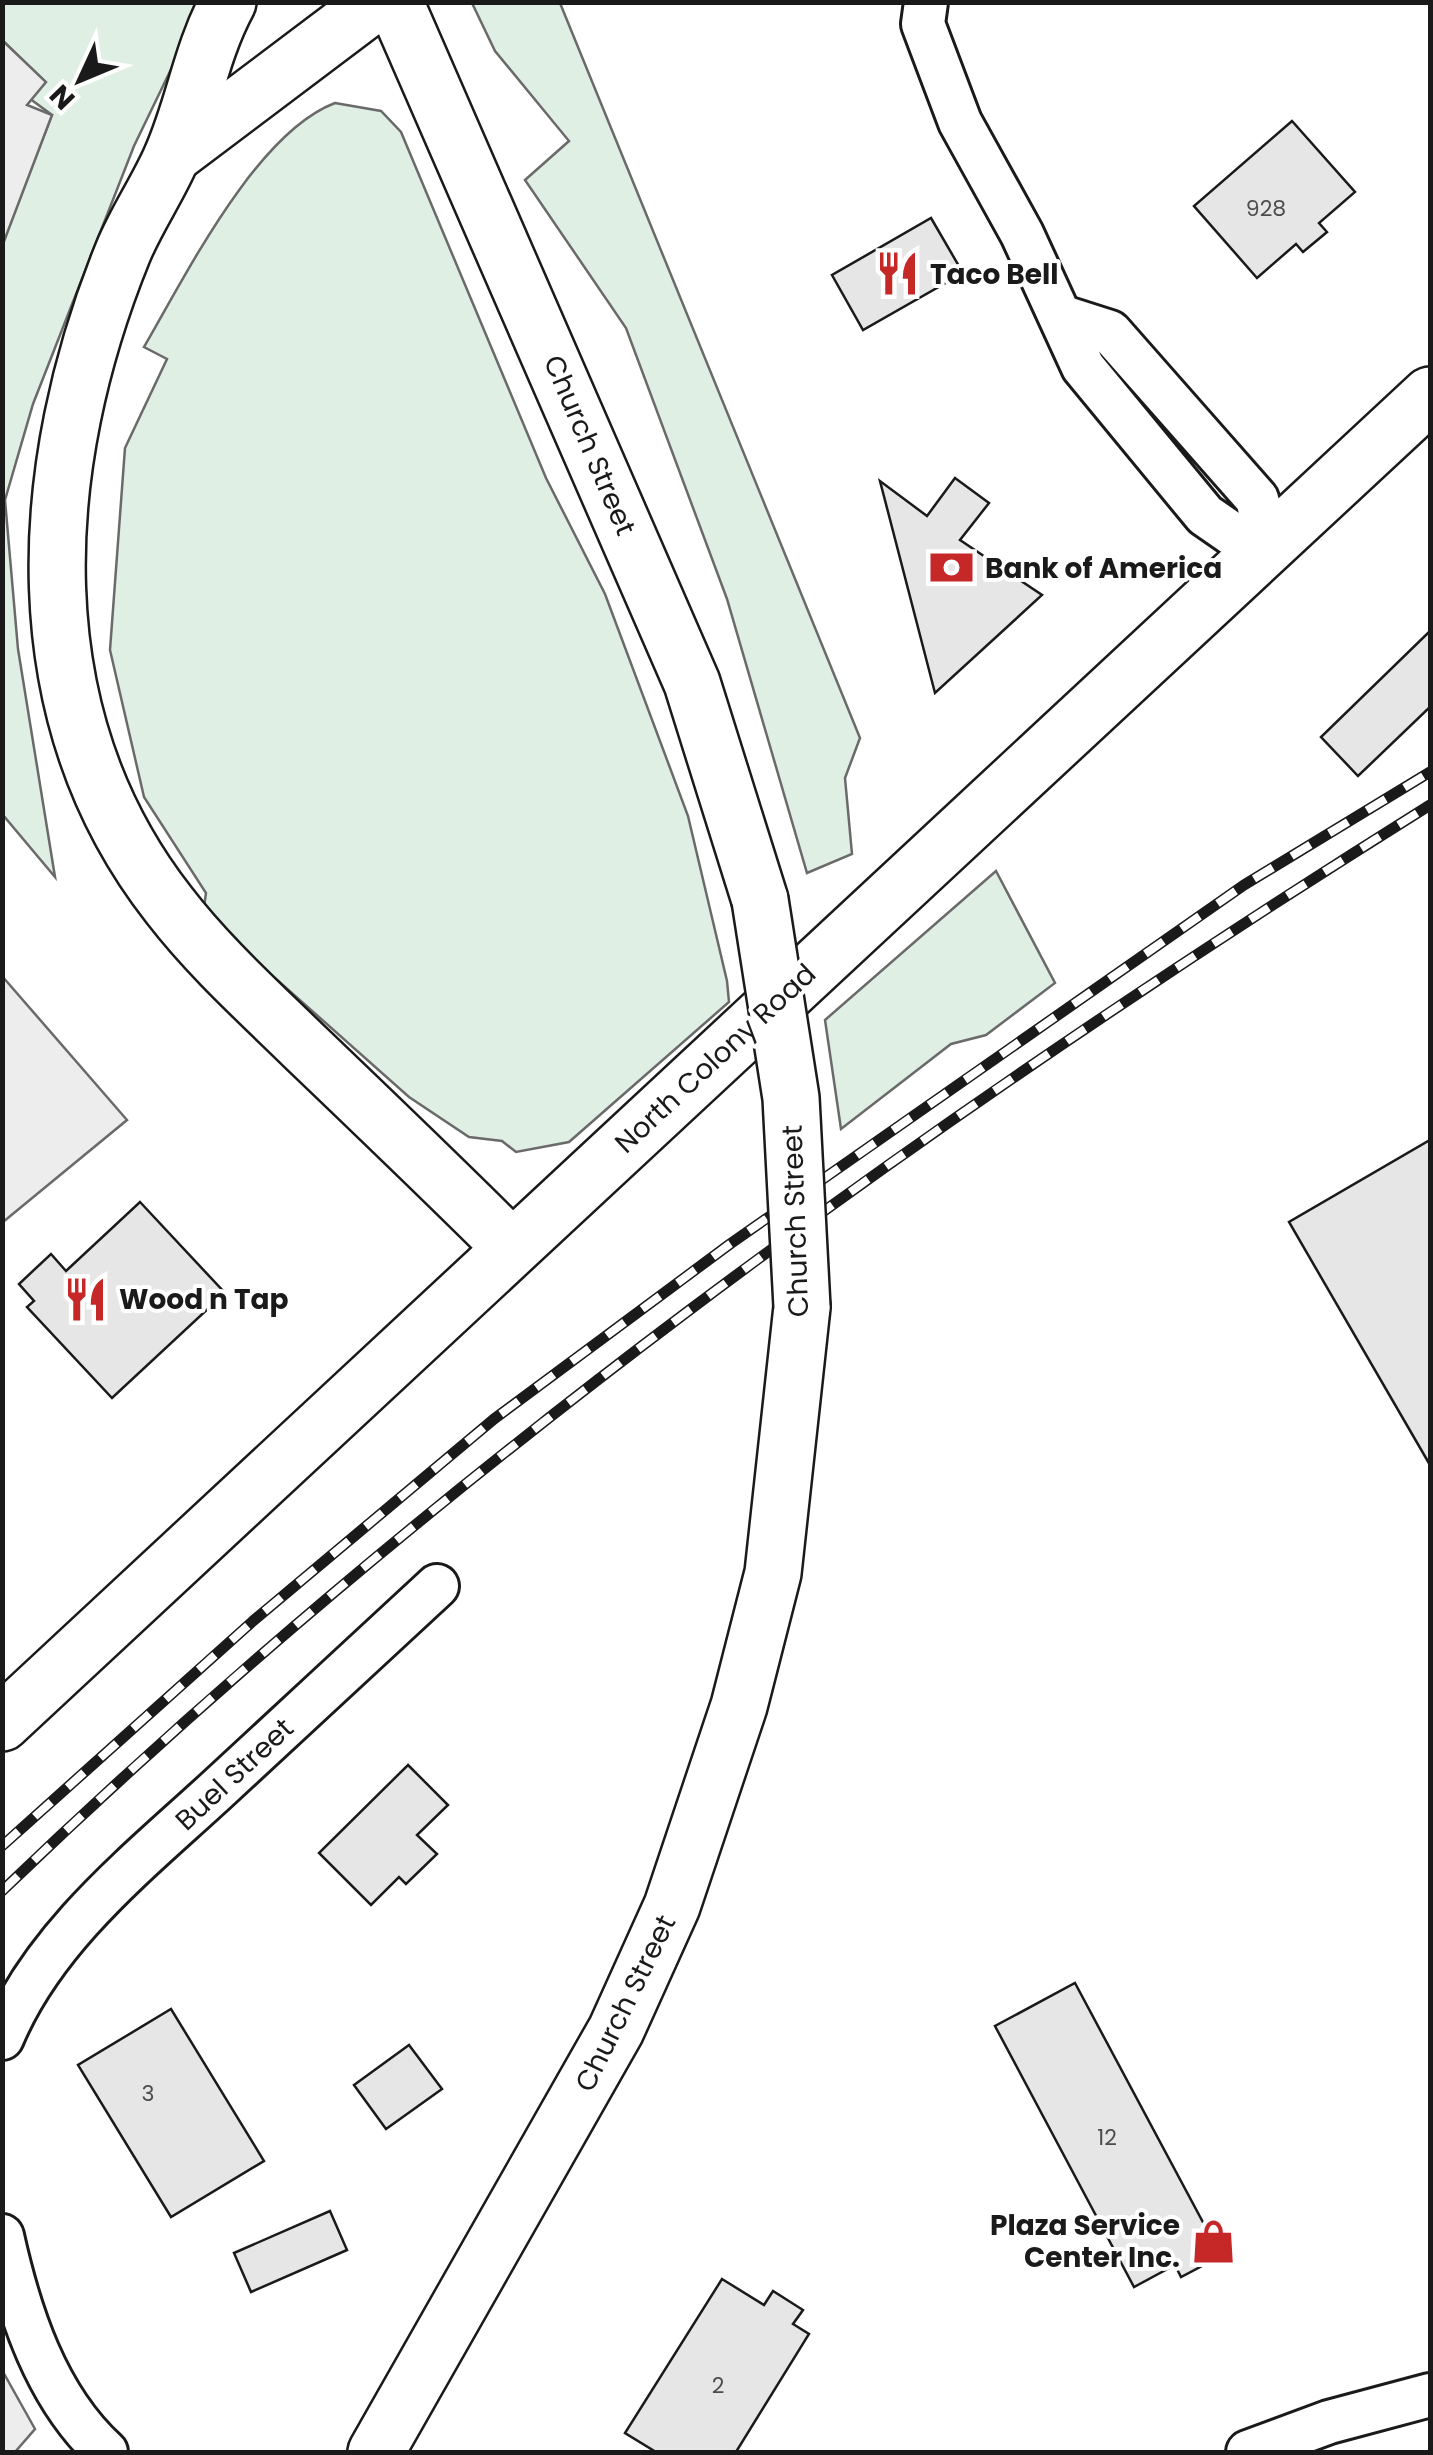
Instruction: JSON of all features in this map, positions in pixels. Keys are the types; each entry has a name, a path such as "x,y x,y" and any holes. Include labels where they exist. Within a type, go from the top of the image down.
{"main road":[{"path":"228,2 199,63 172,155 123,251 68,432 55,549 58,639 76,727 111,816 169,906 224,969 510,1247"},
{"path":"172,155 376,2"},
{"name":"Church Street","path":"376,2452 616,2030 672,1906 739,1706 774,1573 802,1307 791,1098 760,900 692,683 395,2"},
{"name":"North Colony Road","path":"2,1723 1430,395"}],"street":[{"path":"926,2 923,24 960,122 1063,317 1083,368 1205,515 1244,542 1268,544"},
{"name":"Buel Street","path":"2,2038 17,2004 40,1970 104,1894 437,1586"},
{"path":"2,2236 20,2308 46,2369 106,2452"},
{"path":"1248,2452 1329,2422 1430,2395"}],"green space":[{"path":"3,3 203,3 134,146 33,404 5,500 18,649 55,877 3,815 2,244 52,115 29,98 45,82 3,41"},
{"path":"472,3 560,3 860,738 845,778 852,854 807,873 727,599 626,328 525,180 569,141 495,51"},
{"path":"335,103 381,111 401,132 546,478 605,594 688,816 727,981 729,1002 569,1142 516,1152 502,1141 469,1137 409,1097 203,914 206,893 144,797 110,650 125,448 167,359 144,347 202,246 251,174 306,119"},
{"path":"996,871 1055,983 986,1035 951,1044 841,1129 825,1020"}],"shaded area":[{"path":"3,41 46,82 27,105 52,115 3,244"},
{"path":"2,976 127,1120 3,1222 2,1222"},
{"path":"2,2370 35,2429 15,2452 3,2452"}],"building":[{"path":"1292,121 1355,192 1319,223 1327,232 1303,252 1296,244 1257,278 1194,206"},
{"name":"Taco Bell","path":"931,218 963,273 863,330 832,275"},
{"name":"Bank of America","path":"955,478 989,503 960,540 1042,595 935,693 880,481 927,516"},
{"path":"1430,631 1430,707 1358,776 1321,737"},
{"path":"1430,1140 1430,1465 1289,1222"},
{"path":"140,1202 225,1293 112,1398 27,1307 34,1301 19,1284 51,1254 66,1271"},
{"path":"408,1765 448,1805 417,1835 437,1854 406,1884 399,1877 371,1905 319,1853"},
{"path":"1075,1983 1221,2256 1181,2277 1175,2265 1134,2287 995,2026"},
{"path":"171,2009 264,2161 171,2217 78,2065"},
{"path":"409,2045 442,2089 386,2129 354,2085"},
{"path":"330,2211 347,2250 251,2292 234,2253"},
{"path":"722,2279 764,2305 773,2291 803,2310 793,2324 809,2334 736,2452 656,2452 625,2433"}],"railway":[{"path":"2,1846 253,1621 494,1419 730,1244 1244,885 1430,772"},
{"path":"2,1891 167,1738 336,1591 510,1448 688,1311 1053,1050 1430,805"}],"place":[{"name":"Taco Bell","path":"897,274"},
{"name":"Bank of America","path":"952,568"},
{"name":"Wood n Tap","path":"86,1299"},
{"name":"Plaza Service Center Inc.","path":"1213,2241"}]}
